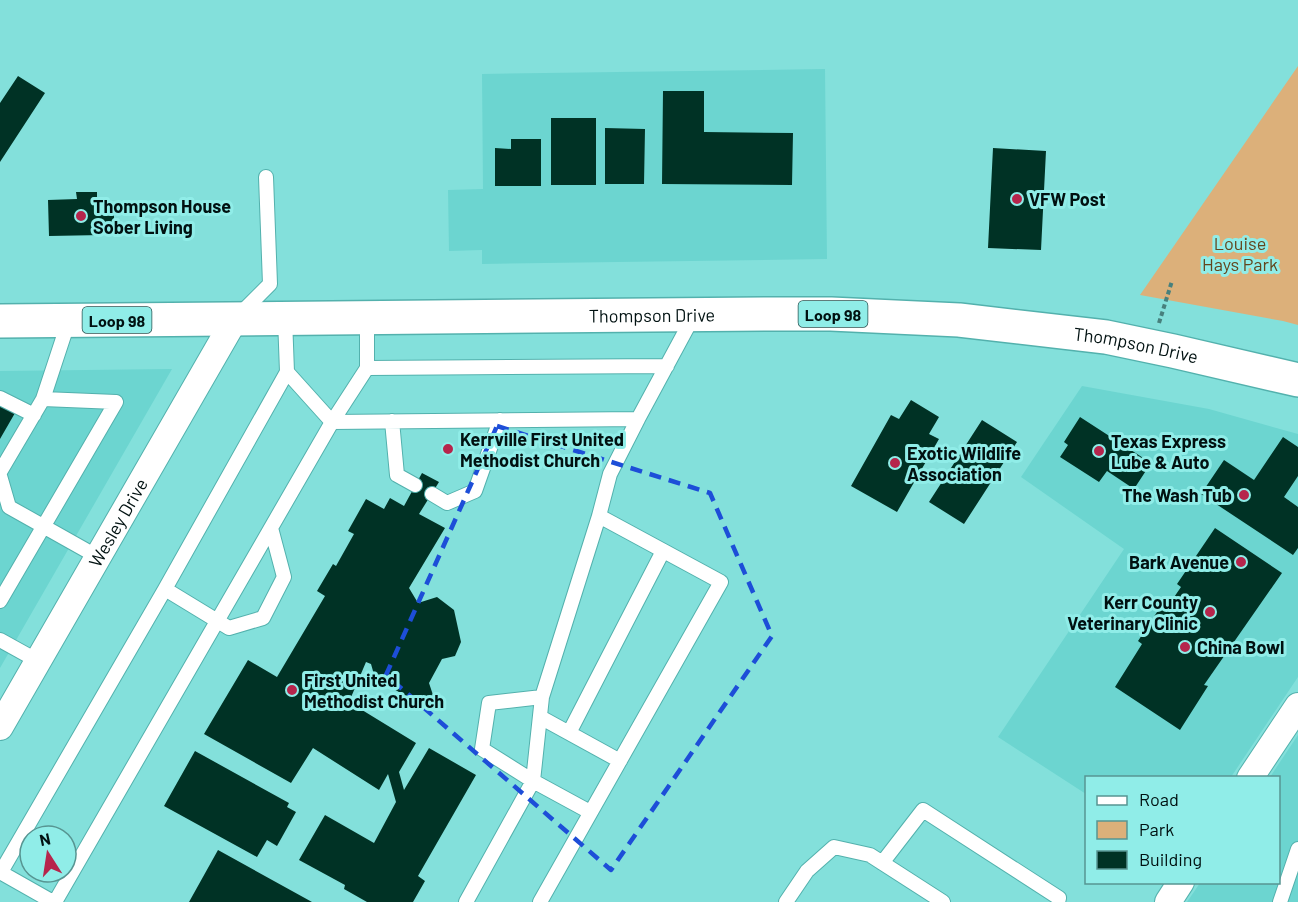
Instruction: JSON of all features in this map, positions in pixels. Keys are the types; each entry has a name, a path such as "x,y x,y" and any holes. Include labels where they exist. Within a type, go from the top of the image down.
{"main road":[{"name":"Thompson Drive","path":"0,321 831,314 958,320 1106,337 1298,380"}],"street":[{"name":"Wesley Drive","path":"0,727 235,319"},
{"path":"1252,776 1298,706"},
{"path":"1168,902 1180,884"}],"lane":[{"path":"235,319 270,284 266,177"},
{"path":"466,902 533,781 542,697 610,474 694,315"},
{"path":"285,318 287,372 165,589 1,872 54,902 332,422 367,368 368,317"},
{"path":"69,320 43,399 0,474 9,507 98,557"},
{"path":"367,368 667,366"},
{"path":"287,372 332,422 638,419"},
{"path":"0,398 34,415"},
{"path":"0,601 116,402 43,399"},
{"path":"432,494 447,503 475,491 500,420"},
{"path":"392,421 397,475 415,485"},
{"path":"540,902 721,582 599,516"},
{"path":"165,589 229,628 263,618 284,577 271,528"},
{"path":"569,733 663,551"},
{"path":"0,640 38,661"},
{"path":"542,697 489,703 482,749 590,813"},
{"path":"540,717 620,761"},
{"path":"882,863 923,810 1059,897 1058,902"},
{"path":"786,902 807,872 834,847 870,855 943,902"},
{"path":"1280,902 1298,849"}],"path":[{"path":"1162,313 1172,281"}],"highlighted area":[{"path":"497,426 710,493 772,636 611,870 386,675"}],"shaded area":[{"path":"825,69 827,259 482,264 482,250 449,251 448,190 483,189 482,74"},
{"path":"172,369 0,668 0,371"},
{"path":"1082,386 1209,409 1298,434 1298,677 1232,776 1085,776 1085,793 998,737 1124,549 1021,477"},
{"path":"1298,735 1298,902 1187,902 1199,884 1280,884 1280,776 1271,776"}],"green space":[{"name":"Louise Hays Park","path":"1298,66 1298,325 1140,295"}],"building":[{"path":"18,76 45,93 0,162 0,103"},
{"path":"663,91 704,91 704,132 793,133 792,185 662,184"},
{"path":"551,118 596,118 596,185 551,185"},
{"path":"605,128 645,129 644,184 605,184"},
{"path":"511,139 541,139 541,186 495,186 495,148 511,149"},
{"name":"VFW Post","path":"993,148 1046,151 1041,250 988,248"},
{"name":"Thompson House Sober Living","path":"76,192 97,192 97,205 114,205 114,227 102,228 102,235 49,236 48,200 77,199"},
{"name":"Exotic Wildlife Association","path":"911,400 939,417 929,434 939,439 897,512 851,486 891,415 899,419"},
{"path":"0,405 15,413 0,439"},
{"name":"Texas Express Lube & Auto","path":"1080,417 1151,463 1134,489 1107,471 1099,482 1060,457 1068,445 1064,442"},
{"path":"982,420 1017,442 964,524 929,502"},
{"name":"The Wash Tub","path":"1283,437 1298,447 1298,476 1284,497 1298,507 1298,548 1293,555 1201,494 1224,460 1254,480"},
{"name":"First United Methodist Church","path":"422,473 439,482 419,514 445,528 409,588 418,603 437,597 454,610 461,642 455,656 442,659 429,683 434,698 416,702 375,678 371,664 366,662 349,702 416,743 399,772 404,790 429,748 476,775 418,876 425,881 413,902 367,902 344,889 345,885 299,860 325,815 374,843 396,802 388,774 379,790 313,748 291,783 204,734 248,660 277,677 325,596 317,591 333,564 336,566 354,534 348,531 366,499 384,509 390,498 404,506"},
{"path":"1215,528 1282,573 1204,685 1208,686 1180,730 1115,687 1142,644 1138,641 1161,606 1166,609 1181,587 1177,584"},
{"path":"195,751 289,803 287,807 296,812 277,846 267,840 257,857 164,806"},
{"path":"218,850 312,902 189,902"}],"place":[{"name":"VFW Post","path":"1017,199"},
{"name":"Thompson House Sober Living","path":"81,216"},
{"name":"Kerrville First United Methodist Church","path":"448,449"},
{"name":"Texas Express Lube & Auto","path":"1099,451"},
{"name":"Exotic Wildlife Association","path":"895,463"},
{"name":"The Wash Tub","path":"1244,495"},
{"name":"Bark Avenue","path":"1241,562"},
{"name":"Kerr County Veterinary Clinic","path":"1210,612"},
{"name":"China Bowl","path":"1185,647"},
{"name":"First United Methodist Church","path":"292,690"}]}
